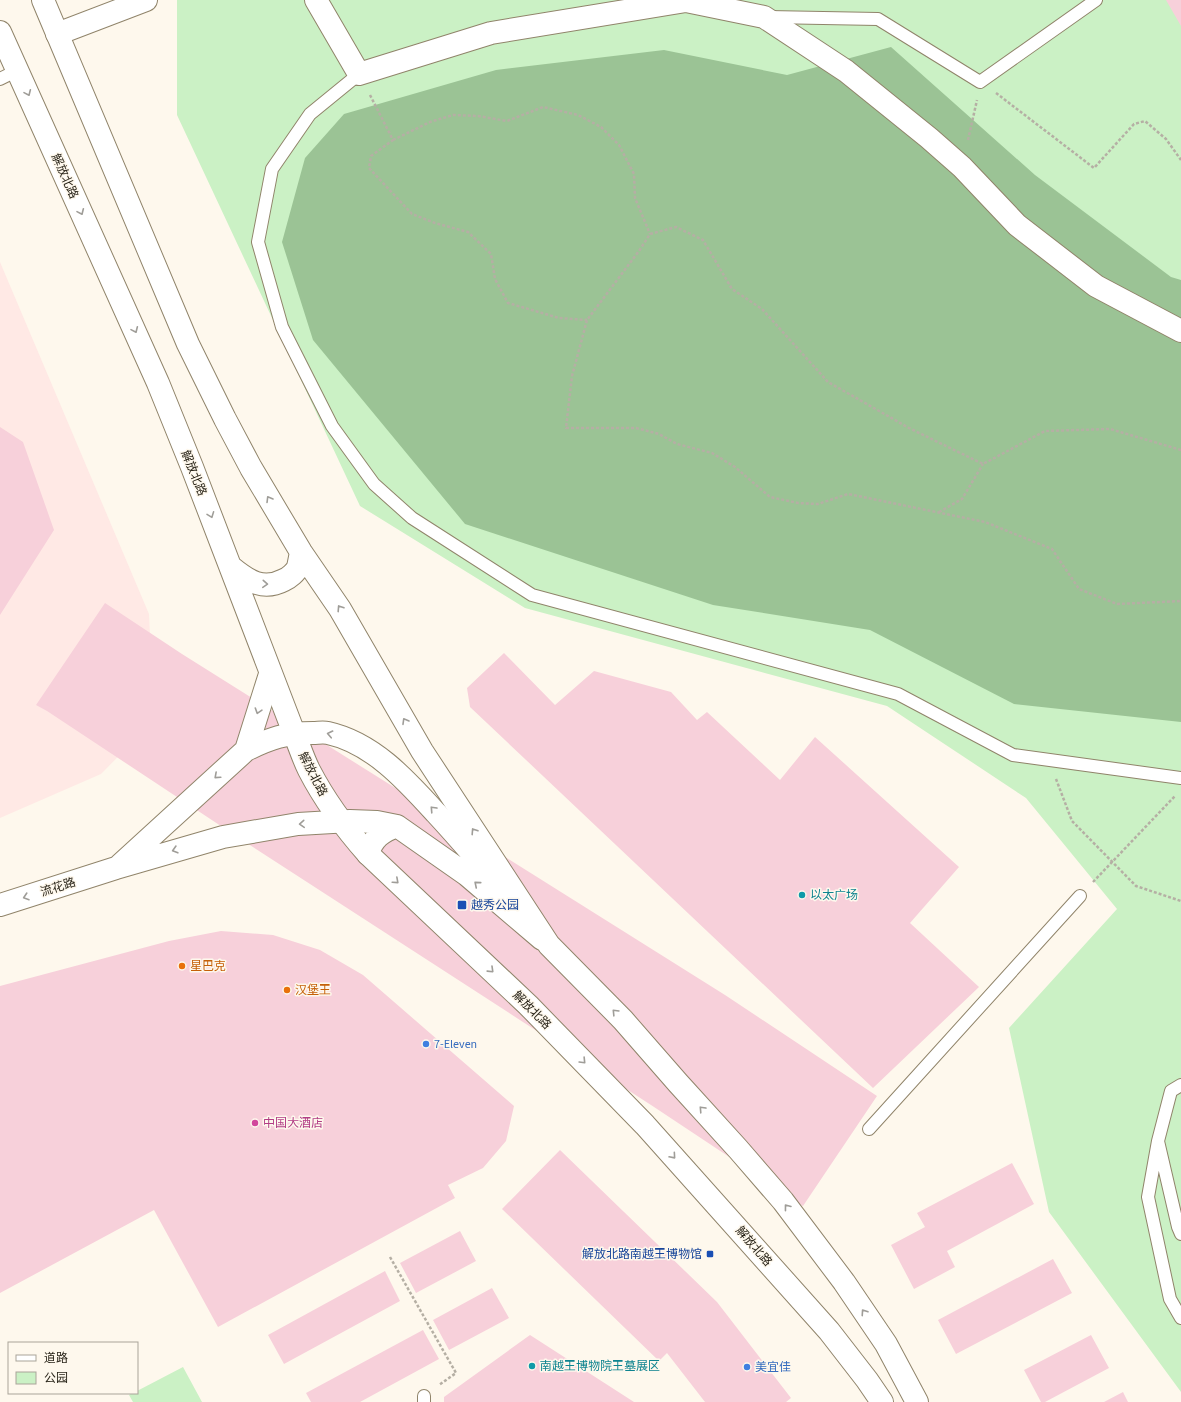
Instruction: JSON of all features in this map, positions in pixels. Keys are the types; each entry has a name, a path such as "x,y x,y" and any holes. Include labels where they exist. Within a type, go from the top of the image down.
{"main road":[{"path":"43,0 188,344 251,468 301,552 340,609 422,751 549,945"},
{"path":"57,34 146,0"},
{"path":"316,0 359,74 491,33 686,1 764,17 846,71 929,138 962,168 1017,225 1096,286 1181,330"},
{"name":"解放北路","path":"0,32 9,74 158,383 231,567 270,674 309,769 330,806 341,822 368,854 528,1005 646,1125 829,1331 882,1402"},
{"path":"231,567 245,579 261,584 276,584 288,578 297,569 301,552"},
{"path":"246,750 270,674"},
{"path":"116,868 246,750 270,739 294,733 326,732 365,748 379,757 424,799 549,945 623,1020 783,1201 839,1276 924,1402"},
{"name":"流花路","path":"0,905 116,868 223,837 298,824 377,822 397,826"},
{"path":"368,854 374,840 384,831 397,826 467,875 549,945"},
{"path":"886,1344 918,1402"},
{"name":"解放北路","path":"856,1366 872,1402"}],"lane":[{"path":"764,17 878,19 980,82 1096,0"},
{"path":"359,74 310,114 272,169 258,242 282,327 332,426 374,484 412,518 532,595 898,694 1012,755 1181,778"},
{"path":"869,1129 1080,896"},
{"path":"1181,1085 1171,1091 1158,1141 1148,1197 1170,1299 1181,1318"},
{"path":"1158,1141 1178,1227 1181,1234"}],"path":[{"path":"359,74 393,140"},
{"path":"962,168 980,82 1094,168 1134,124 1145,121 1166,139 1181,160"},
{"path":"587,320 559,318 508,303 496,279 492,254 468,232 435,223 412,214 369,168 371,156 393,140 430,122 453,115 478,116 507,121 543,107 578,115 601,127 620,145 634,174 635,198 650,234"},
{"path":"983,464 909,428 828,382 762,309 732,289 703,240 676,226 650,234 587,320 572,376 566,428 636,428 659,434 677,444 712,454 735,467 770,496 798,502 818,504 848,494 985,522 1052,549 1078,589 1117,604 1181,602"},
{"path":"939,512 962,499 983,464 1045,431 1110,430 1181,450"},
{"path":"1048,760 1072,821 1136,886 1181,901"},
{"path":"1080,896 1176,796"},
{"path":"390,1257 456,1373 424,1399"}],"shaded area":[{"path":"0,262 149,614 154,720 101,774 0,818"}],"green space":[{"path":"177,0 1181,0 1181,1392 1049,1212 1009,1028 1117,909 1026,798 887,706 525,608 360,506 177,115"},
{"path":"891,47 1035,175 1171,277 1181,280 1181,722 1014,704 870,630 713,605 465,524 313,340 282,242 305,158 344,114 496,70 664,50 787,75"},
{"path":"183,1367 202,1402 133,1402 129,1395 138,1394 138,1390"}],"building":[{"path":"1166,0 1181,0 1181,26"},
{"path":"0,427 23,442 54,530 0,615"},
{"name":"越秀公园","path":"105,603 182,654 725,995 877,1096 803,1206 651,1105 36,705"},
{"name":"以太广场","path":"504,653 555,705 594,671 671,692 697,720 707,712 780,780 815,737 959,867 910,923 979,987 873,1088 470,707 467,688"},
{"name":"中国大酒店","path":"221,931 273,935 320,950 363,975 514,1106 506,1141 483,1168 448,1185 455,1198 218,1327 154,1210 0,1293 0,986 169,941"},
{"path":"560,1150 717,1302 791,1398 786,1402 705,1402 667,1353 659,1361 502,1209"},
{"path":"1012,1163 1034,1204 947,1251 955,1267 914,1289 891,1245 925,1227 917,1213"},
{"path":"460,1231 476,1261 416,1293 400,1263"},
{"path":"1053,1259 1072,1293 956,1354 938,1320"},
{"path":"385,1271 400,1301 284,1364 268,1335"},
{"path":"492,1288 509,1318 449,1350 433,1320"},
{"path":"423,1330 439,1359 360,1402 311,1402 306,1393"},
{"name":"南越王博物院王墓展区","path":"530,1335 634,1402 444,1402 444,1397"},
{"path":"1091,1335 1109,1368 1045,1402 1041,1402 1024,1370"},
{"path":"1123,1392 1128,1402 1104,1402"}],"place":[{"name":"以太广场","path":"802,895"},
{"name":"越秀公园","path":"462,905"},
{"name":"星巴克","path":"182,966"},
{"name":"汉堡王","path":"287,990"},
{"name":"7-Eleven","path":"426,1044"},
{"name":"中国大酒店","path":"255,1123"},
{"name":"解放北路南越王博物馆","path":"710,1254"},
{"name":"南越王博物院王墓展区","path":"532,1366"},
{"name":"美宜佳","path":"747,1367"}]}
